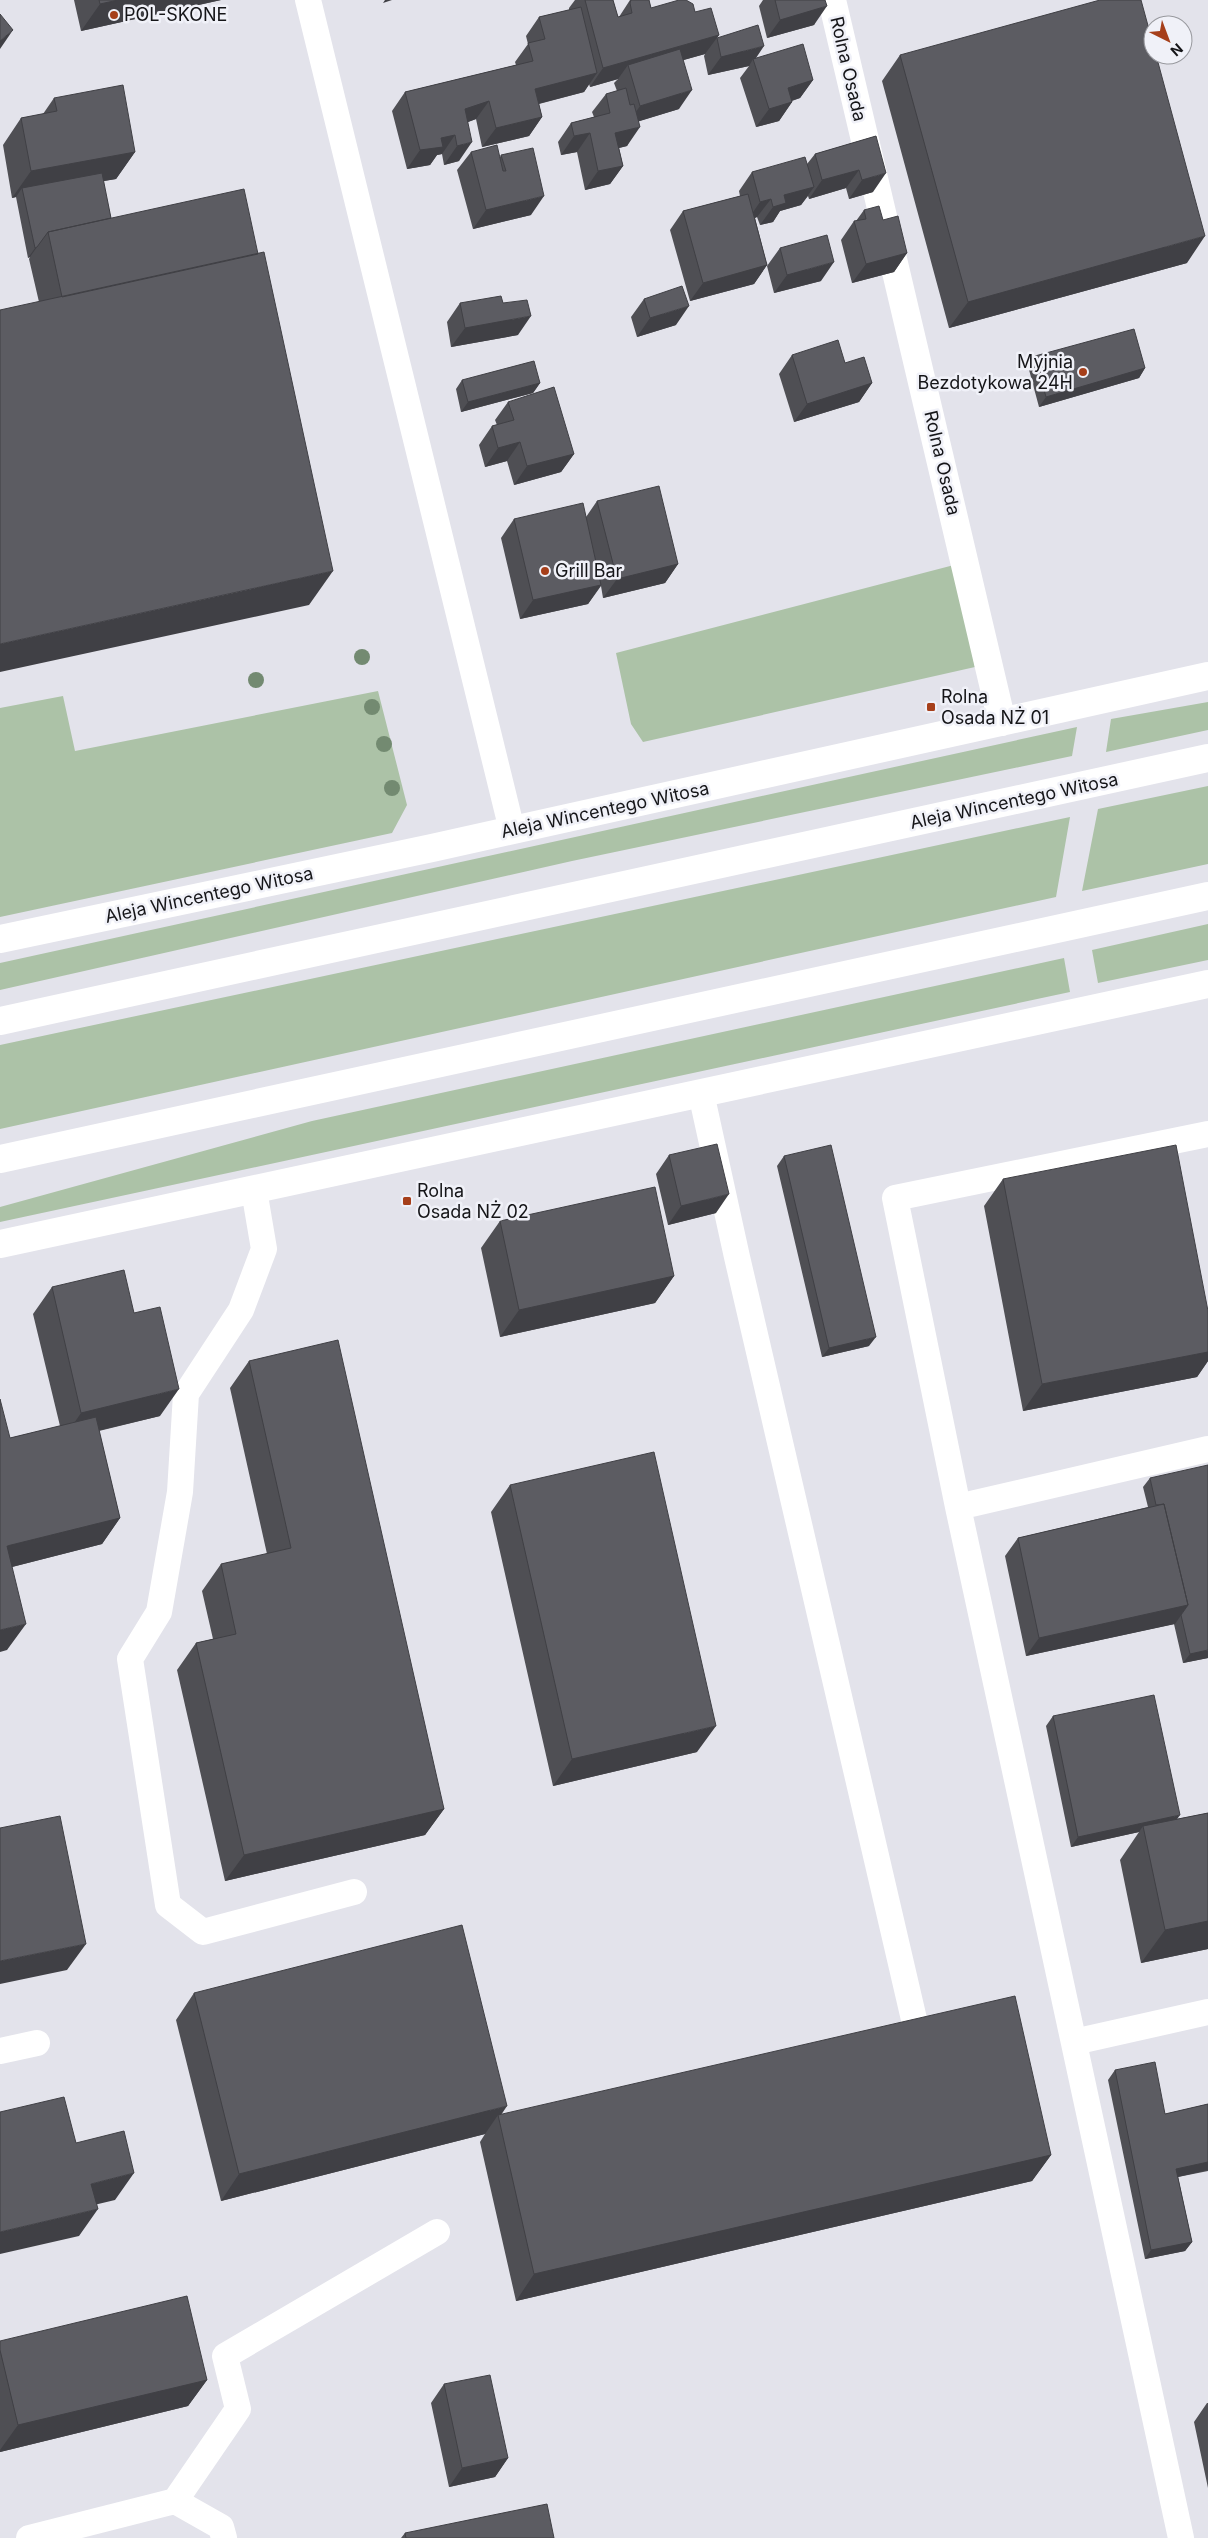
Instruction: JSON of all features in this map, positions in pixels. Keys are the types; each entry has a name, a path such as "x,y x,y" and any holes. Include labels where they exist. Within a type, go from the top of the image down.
{"street":[{"name":"Rolna Osada","path":"832,0 1002,722"},
{"name":"Aleja Wincentego Witosa","path":"0,939 512,830 1208,676"},
{"name":"Aleja Wincentego Witosa","path":"0,1021 1208,758"},
{"path":"0,1159 1208,896"},
{"path":"0,1244 1208,984"}],"lane":[{"path":"308,0 512,830"},
{"path":"701,1093 737,1257 916,2028"},
{"path":"1181,2538 958,1507 895,1198 1208,1134"},
{"path":"254,1190 264,1249 240,1310 186,1394 180,1492 160,1612 130,1659 168,1905 203,1932 354,1892"},
{"path":"958,1507 1208,1449"},
{"path":"1074,2042 1208,2012"},
{"path":"0,2051 37,2043"},
{"path":"29,2538 175,2501 238,2409 225,2356 437,2232"},
{"path":"175,2501 221,2527 224,2538"}],"green space":[{"path":"954,565 975,667 643,742 631,724 616,653"},
{"path":"378,691 407,805 392,833 0,917 0,708 63,696 75,751"},
{"path":"1208,702 1208,730 1106,752 1111,719"},
{"path":"1077,727 1072,756 572,861 0,990 0,963"},
{"path":"1208,786 1208,864 1082,891 1098,809"},
{"path":"1070,817 1056,897 0,1129 0,1045"},
{"path":"1208,924 1208,960 1098,983 1092,950"},
{"path":"1064,958 1070,992 0,1222 0,1207 312,1121"}],"building":[{"path":"99,0 118,0 100,4"},
{"path":"585,0 613,0 618,17 632,13 631,0 649,0 651,8 679,0 686,0 693,4 695,12 711,8 719,35 603,68"},
{"path":"775,0 825,0 827,6 780,20"},
{"path":"1100,0 1141,0 1145,15 1143,15 1143,65 1159,65 1205,236 968,302 900,55"},
{"path":"581,7 597,73 535,89 542,117 496,128 489,101 465,109 472,142 457,146 455,135 441,138 443,147 420,150 405,92 533,61 528,43 545,39 539,17"},
{"path":"0,14 13,30 0,41"},
{"path":"758,25 764,46 721,57 717,38"},
{"path":"803,44 813,80 788,88 792,102 769,109 753,59"},
{"path":"680,49 692,90 640,106 628,65"},
{"path":"123,85 135,152 31,171 21,118 57,111 54,98"},
{"path":"626,88 630,105 634,104 640,127 615,133 623,166 598,171 590,133 574,136 571,123 610,113 606,94"},
{"path":"876,136 886,173 862,180 859,170 822,180 815,154"},
{"path":"497,145 503,171 506,171 501,155 533,148 544,196 486,210 471,152"},
{"path":"805,157 814,187 784,195 786,203 773,207 771,199 760,202 752,172"},
{"path":"102,173 111,218 48,232 35,248 22,188"},
{"path":"244,189 258,254 62,297 48,232"},
{"path":"748,194 767,265 703,283 683,211"},
{"path":"879,206 883,220 898,216 907,253 866,264 854,221 866,219 864,210"},
{"path":"827,235 834,262 787,275 780,248"},
{"path":"264,252 333,571 0,644 0,310"},
{"path":"682,286 689,306 650,318 644,299"},
{"path":"501,296 503,303 527,300 531,316 465,328 460,303"},
{"name":"Myjnia Bezdotykowa 24H","path":"1134,329 1145,368 1046,397 1035,356"},
{"path":"838,340 845,363 864,357 872,383 807,404 792,355"},
{"path":"534,361 540,383 468,402 462,380"},
{"path":"554,387 574,454 527,466 520,442 498,448 492,426 514,420 508,402"},
{"path":"659,486 678,564 617,579 597,501"},
{"name":"Grill Bar","path":"583,503 601,585 533,600 514,519"},
{"path":"717,1144 729,1194 681,1206 669,1155"},
{"path":"831,1145 876,1337 829,1348 784,1156"},
{"path":"1176,1145 1208,1311 1208,1352 1042,1384 1003,1179"},
{"path":"655,1187 674,1276 519,1310 500,1221"},
{"path":"124,1270 134,1313 160,1307 179,1389 81,1413 52,1287"},
{"path":"338,1340 444,1809 244,1855 196,1643 236,1634 221,1564 291,1548 249,1361"},
{"path":"0,1399 10,1438 96,1417 120,1518 7,1546 26,1624 0,1630"},
{"path":"654,1452 716,1726 572,1759 510,1485"},
{"path":"1208,1465 1208,1650 1190,1654 1181,1615 1188,1605 1164,1504 1156,1505 1150,1478"},
{"path":"1164,1504 1188,1605 1039,1638 1018,1538"},
{"path":"1154,1695 1180,1815 1078,1837 1053,1716"},
{"path":"1208,1813 1208,1921 1165,1930 1143,1826"},
{"path":"60,1816 86,1944 0,1961 0,1828"},
{"path":"462,1925 507,2106 239,2174 194,1993"},
{"path":"1015,1996 1051,2155 534,2274 498,2115"},
{"path":"1155,2062 1165,2114 1208,2104 1208,2162 1176,2169 1192,2242 1151,2250 1115,2070"},
{"path":"64,2097 76,2143 124,2131 134,2173 91,2184 98,2209 0,2232 0,2112"},
{"path":"187,2296 207,2380 18,2425 0,2350 0,2341"},
{"path":"490,2375 508,2458 462,2468 444,2384"},
{"path":"547,2504 554,2538 406,2538 405,2533"}],"place":[{"name":"POL-SKONE","path":"114,15"},
{"name":"Myjnia Bezdotykowa 24H","path":"1083,372"},
{"name":"Grill Bar","path":"545,571"},
{"name":"Rolna Osada NŻ 01","path":"931,707"},
{"name":"Rolna Osada NŻ 02","path":"407,1201"}]}
